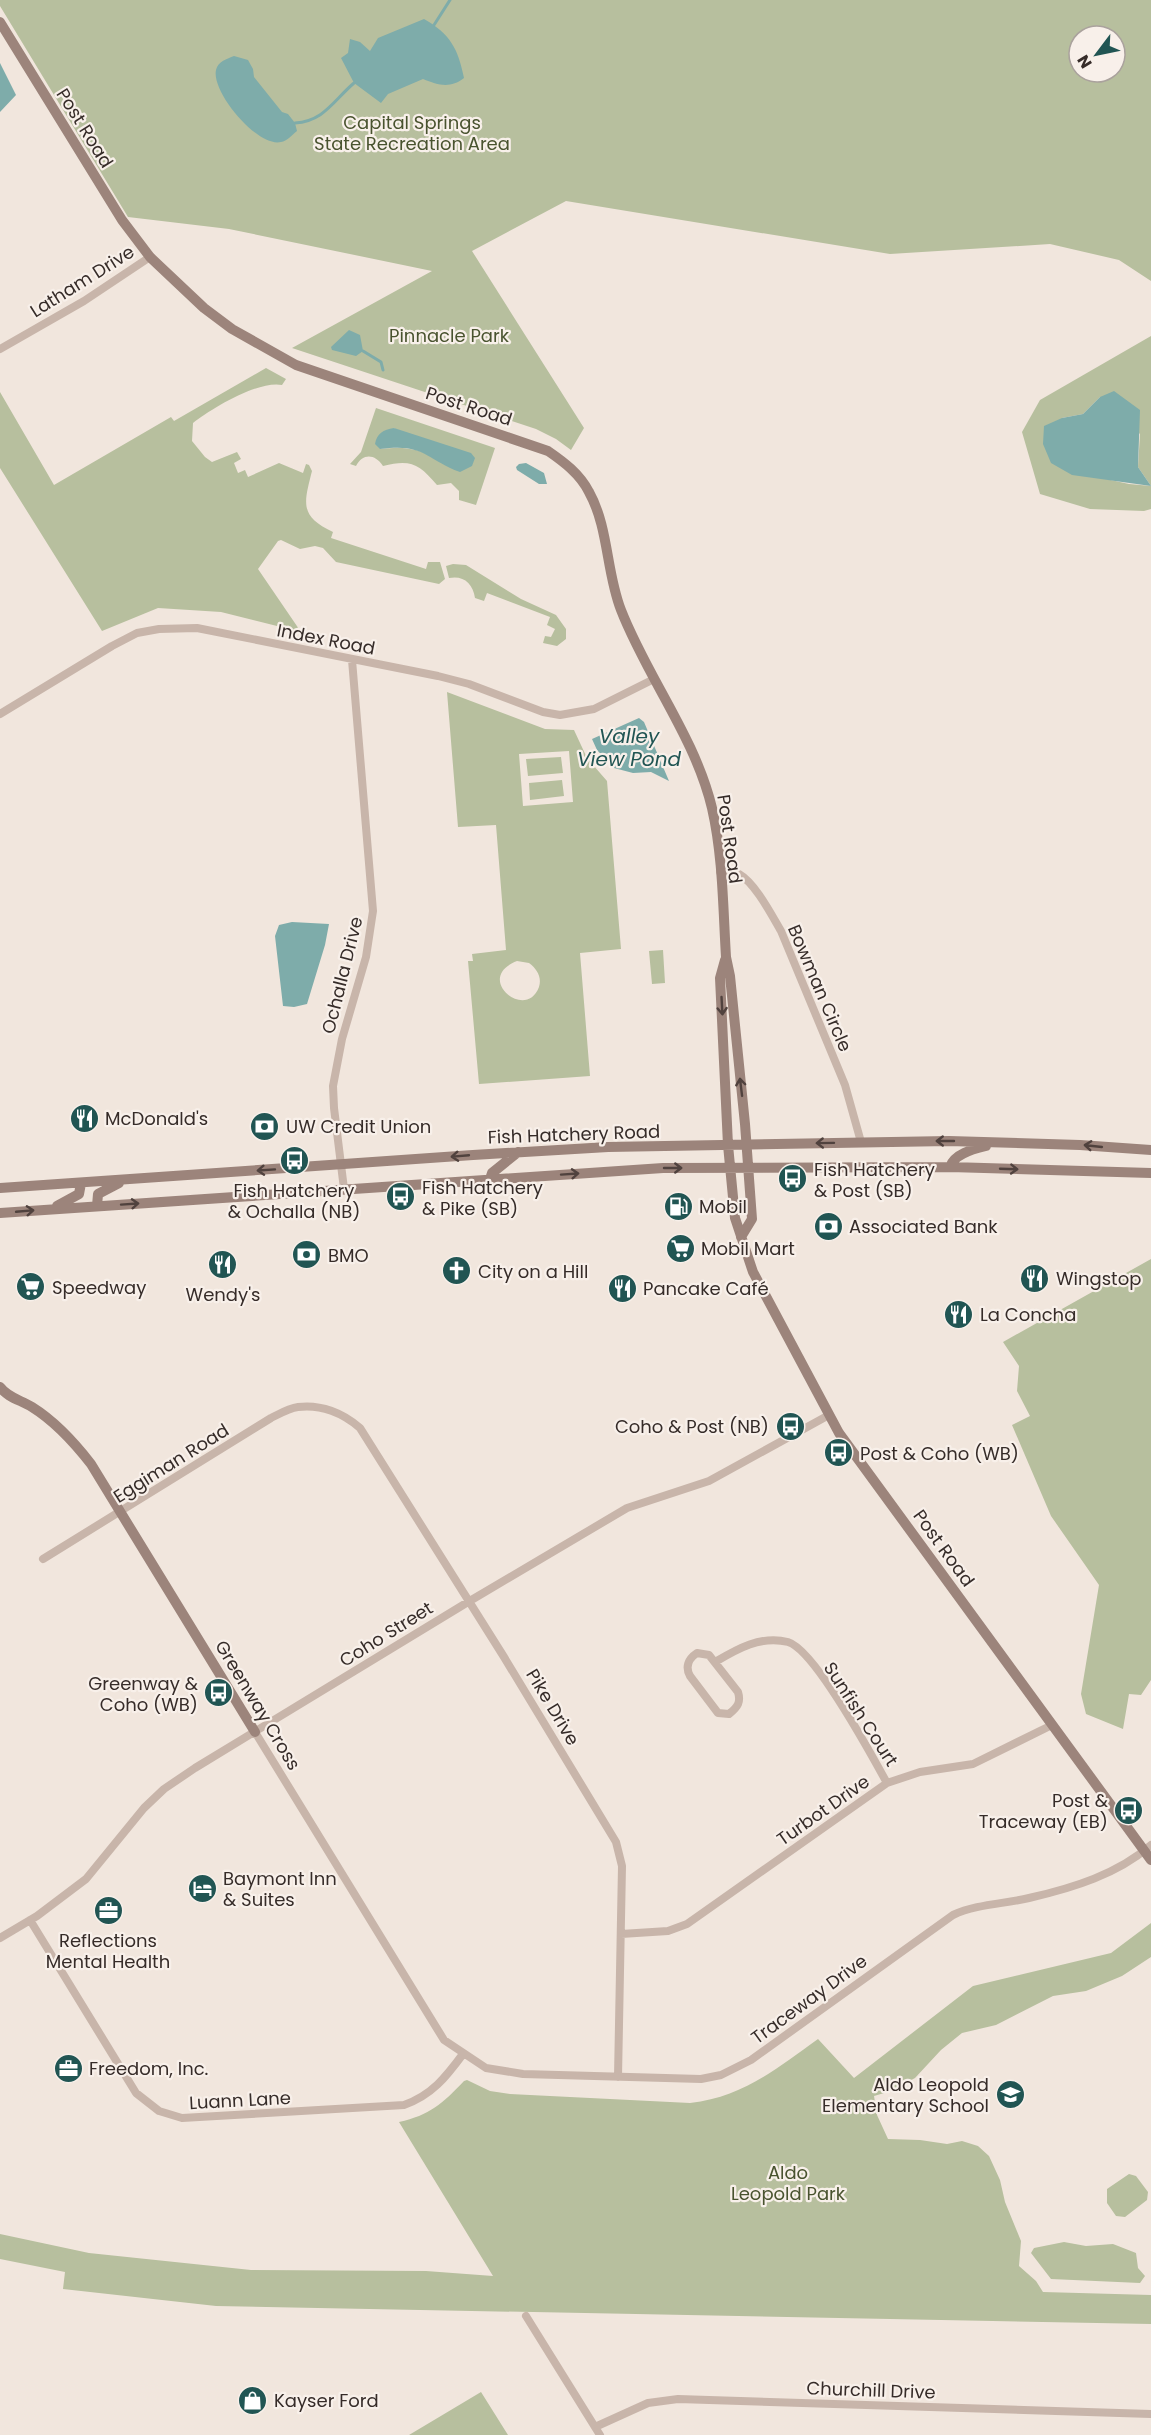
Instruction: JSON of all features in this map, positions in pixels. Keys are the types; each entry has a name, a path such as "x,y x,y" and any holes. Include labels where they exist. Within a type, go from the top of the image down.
{"street":[{"name":"Post Road","path":"0,22 122,220 150,257 204,308 232,329 296,366 531,443 563,461 578,476 596,504 621,609 705,785 717,837 726,957 730,976 747,1145 752,1219 741,1237"},
{"name":"Latham Drive","path":"0,349 92,297 150,257"},
{"name":"Index Road","path":"0,714 136,633 159,628 197,628 438,676 469,684 530,708 560,715 594,709 654,679"},
{"name":"Ochalla Drive","path":"344,1189 334,1108 336,1066 366,957 373,911 352,660"},
{"name":"Bowman Circle","path":"720,872 732,871 744,878 781,931 845,1085 861,1142"},
{"name":"Post Road","path":"726,957 720,978 729,1167 735,1218 753,1272 829,1415 855,1455 1052,1725 1149,1852"},
{"name":"Fish Hatchery Road","path":"0,1188 608,1147 861,1142 1004,1143 1151,1150"},
{"path":"950,1167 952,1161 962,1154 982,1146 1004,1143"},
{"path":"490,1179 492,1173 519,1152"},
{"name":"Fish Hatchery Road","path":"0,1213 663,1168 950,1167 1151,1173"},
{"path":"97,1206 98,1194 124,1180"},
{"path":"51,1209 74,1198 81,1191 81,1183"},
{"name":"Greenway Cross","path":"1,1391 32,1407 72,1440 91,1464 122,1511 432,2021 444,2040 463,2054"},
{"name":"Eggiman Road","path":"43,1559 271,1418 296,1407 321,1407"},
{"name":"Pike Drive","path":"321,1407 347,1417 360,1428 504,1657 616,1842 622,1866 618,2078"},
{"name":"Coho Street","path":"0,1938 30,1920 86,1879 144,1808 164,1789 468,1602 627,1508 709,1481 829,1415"},
{"name":"Sunfish Court","path":"715,1662 738,1648 763,1640 788,1642 797,1646 829,1684 887,1783"},
{"path":"697,1653 709,1655 715,1662 738,1692 740,1699 738,1707 729,1713 718,1713 687,1672 689,1661 697,1653"},
{"name":"Turbot Drive","path":"621,1934 668,1931 687,1924 887,1783 920,1772 973,1764 1052,1725"},
{"name":"Traceway Drive","path":"463,2054 486,2068 523,2074 702,2079 721,2075 751,2060 953,1915 965,1910 1029,1898 1066,1888 1128,1864 1149,1852"},
{"name":"Luann Lane","path":"30,1920 136,2093 147,2104 170,2116 205,2118 404,2105 429,2094 442,2082 463,2054"},
{"path":"526,2316 600,2435"},
{"name":"Churchill Drive","path":"595,2427 648,2403 678,2399 1151,2414"}],"green space":[{"path":"0,0 1151,0 1151,281 1119,260 1050,244 890,254 566,201 472,251 584,428 571,450 536,429 292,348 432,271 229,229 128,217 0,6"},
{"path":"1151,336 1151,486 1151,509 1144,511 1090,509 1040,494 1022,432 1040,400","holes":["1100,397 1140,434 1138,467 1151,486 1106,479 1062,418 1083,414"]},
{"path":"266,368 286,379 282,385 248,391 211,410 193,423 192,441 205,457 212,462 237,452 241,459 234,463 238,473 245,470 248,477 279,463 303,473 306,464 309,465 312,471 307,492 307,508 314,520 333,532 331,538 426,569 428,562 440,562 445,579 439,584 336,562 323,548 315,546 300,549 281,540 258,569 301,632 221,612 158,608 102,631 0,468 0,392 54,485 171,417 174,421"},
{"path":"376,408 495,448 476,505 459,500 459,491 451,483 437,485 425,472 408,463 383,466 373,457 366,457 356,466 350,464 361,452","holes":["394,428 435,458 408,449 380,449"]},
{"path":"466,565 521,599 556,615 566,629 566,639 557,646 543,643 545,636 551,637 555,629 547,625 550,617 487,593 484,601 475,598 467,581 454,577 449,578 446,566"},
{"path":"447,692 545,729 574,730 587,758 607,781 621,949 580,953 590,1076 479,1084 468,961 473,961 472,954 506,950 496,825 458,827","holes":["569,751 573,802 523,806 519,754","517,961 529,963 539,977 539,987 533,997 524,1000 515,999 501,986 500,977 505,968"]},
{"path":"561,757 563,773 528,776 526,759"},
{"path":"562,780 564,796 530,800 529,783"},
{"path":"663,950 665,983 652,984 649,951"},
{"path":"1151,1259 1151,1680 1141,1695 1129,1694 1123,1729 1086,1714 1081,1694 1099,1585 1051,1516 1012,1425 1030,1416 1017,1391 1019,1366 1003,1342"},
{"name":"Aldo Leopold Park","path":"1151,1923 1151,1957 1122,1976 1086,1991 1053,1996 996,2025 962,2033 941,2050 915,2078 891,2091 874,2096 877,2115 888,2139 947,2144 962,2141 978,2146 989,2156 1000,2180 1005,2202 1021,2241 1019,2266 1036,2281 1043,2292 1151,2295 1151,2324 216,2306 63,2289 65,2272 0,2259 0,2234 89,2253 251,2270 426,2271 493,2276 399,2122 435,2108 464,2081 467,2080 490,2091 510,2094 690,2103 709,2100 743,2088 773,2071 818,2039 854,2078 973,1986 1111,1953"},
{"path":"1129,2174 1136,2176 1148,2192 1147,2200 1125,2217 1116,2216 1107,2203 1107,2189"},
{"path":"1064,2242 1086,2246 1113,2244 1136,2253 1138,2268 1145,2276 1140,2283 1051,2279 1031,2253 1034,2248"},
{"path":"481,2392 508,2435 409,2435"}],"water":[{"path":"424,19 440,30 452,43 464,78 449,85 423,79 388,94 381,103 354,83 341,58 348,53 350,39 360,42 370,51 378,38"},
{"path":"234,56 248,60 254,77 282,112 288,114 295,123 297,131 285,140 271,142 260,136 249,128 228,104 216,80 216,70 221,62"},
{"path":"0,63 16,95 0,112"},
{"path":"349,330 360,335 363,351 356,356 332,350 331,347"},
{"path":"1114,391 1140,410 1138,467 1151,486 1072,475 1051,463 1043,444 1044,426 1062,418 1083,414 1100,397"},
{"path":"394,428 471,453 475,458 472,466 460,472 415,450 380,449 375,444 377,437 384,431"},
{"path":"526,463 544,473 547,484 539,484 517,470 516,467 519,464"},
{"name":"Valley View Pond","path":"639,718 644,722 669,781 651,772 633,773 614,768 597,750 592,739"},
{"path":"292,922 329,924 307,1004 294,1007 283,1006 275,936 279,925"}],"waterway":[{"path":"434,25 450,0"},
{"path":"295,123 321,114 354,83"},
{"path":"363,351 381,362 383,370"}],"place":[{"name":"McDonald's","path":"84,1118"},
{"name":"UW Credit Union","path":"265,1126"},
{"name":"Fish Hatchery & Ochalla (NB)","path":"294,1161"},
{"name":"Fish Hatchery & Post (SB)","path":"793,1179"},
{"name":"Fish Hatchery & Pike (SB)","path":"401,1197"},
{"name":"Mobil","path":"678,1206"},
{"name":"Associated Bank","path":"828,1226"},
{"name":"Mobil Mart","path":"680,1248"},
{"name":"BMO","path":"307,1255"},
{"name":"Wendy's","path":"223,1265"},
{"name":"City on a Hill","path":"457,1271"},
{"name":"Wingstop","path":"1035,1278"},
{"name":"Speedway","path":"31,1287"},
{"name":"Pancake Café","path":"622,1288"},
{"name":"La Concha","path":"959,1314"},
{"name":"Coho & Post (NB)","path":"790,1426"},
{"name":"Post & Coho (WB)","path":"839,1453"},
{"name":"Greenway & Coho (WB)","path":"219,1693"},
{"name":"Post & Traceway (EB)","path":"1129,1810"},
{"name":"Baymont Inn & Suites","path":"202,1888"},
{"name":"Reflections Mental Health","path":"108,1911"},
{"name":"Freedom, Inc.","path":"68,2068"},
{"name":"Aldo Leopold Elementary School","path":"1010,2094"},
{"name":"Kayser Ford","path":"253,2400"}],"park label":[{"name":"Capital Springs State Recreation Area","path":"412,132"},
{"name":"Pinnacle Park","path":"449,335"}]}
